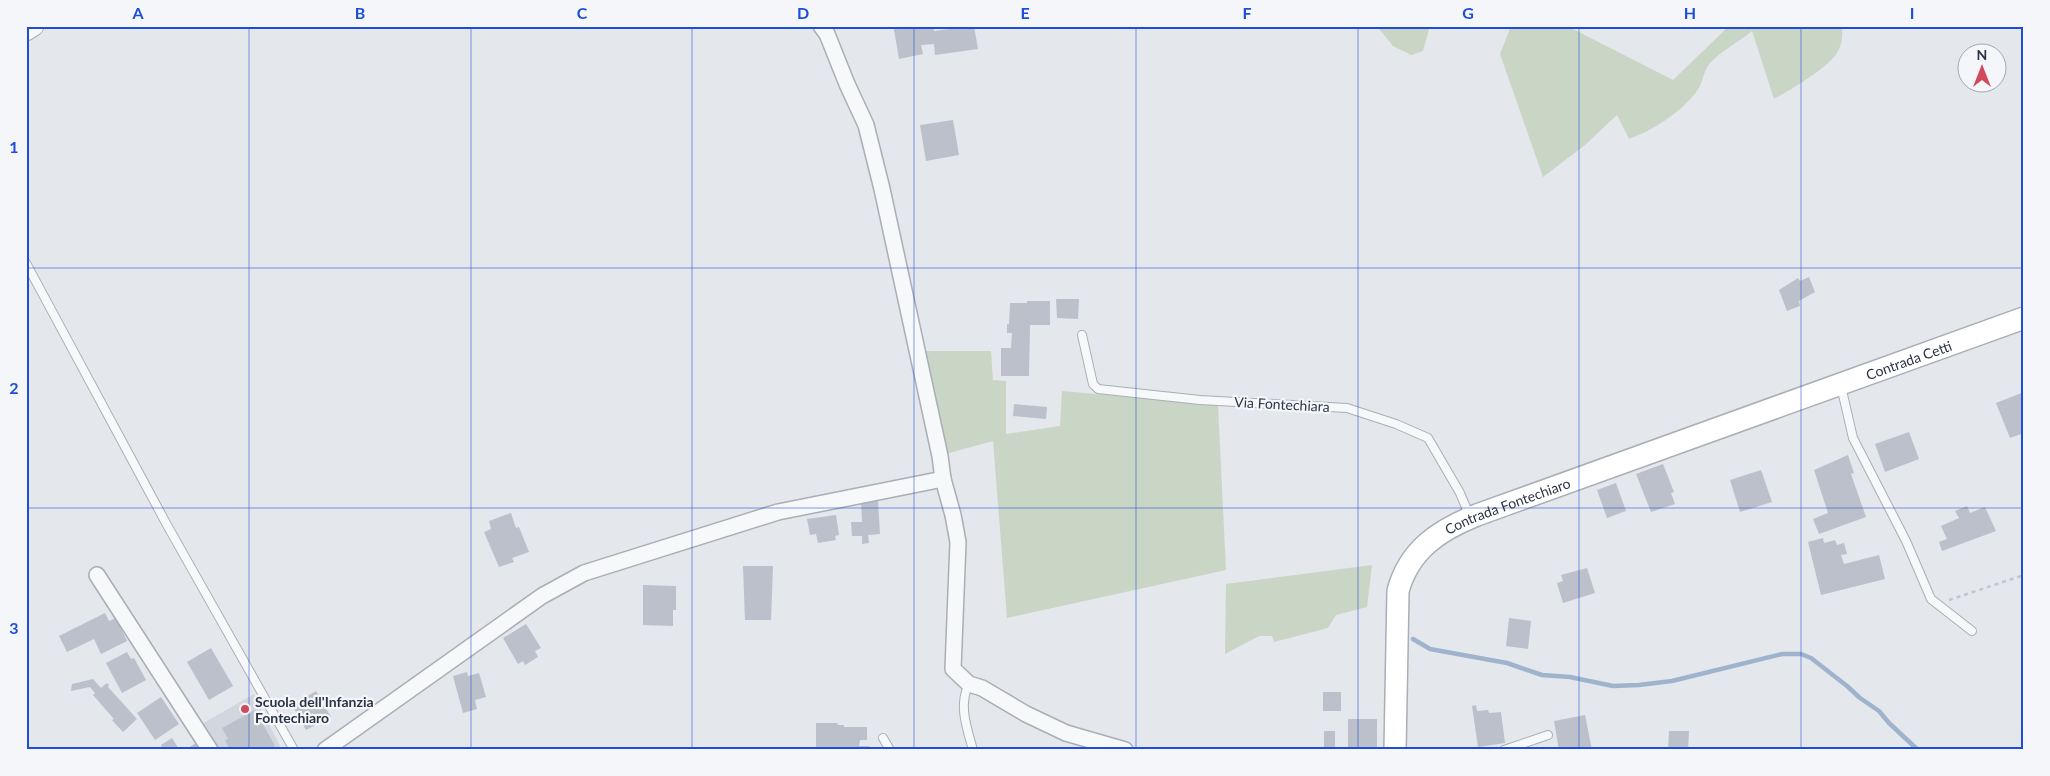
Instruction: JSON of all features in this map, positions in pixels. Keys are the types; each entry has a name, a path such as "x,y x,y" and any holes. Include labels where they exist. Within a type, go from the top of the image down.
{"main road":[{"name":"Contrada Cetti","path":"1794,401 2024,318"},
{"name":"Contrada Fontechiaro","path":"1395,750 1398,591 1401,578 1413,557 1423,547 1445,529 1470,518 1794,401"}],"street":[{"path":"26,31 34,26"},
{"path":"821,26 827,34 866,126 882,189 940,456 943,480 953,514 958,542 953,669 969,684 982,688 1026,714 1066,733 1125,750"},
{"path":"325,750 542,596 584,573 778,512 943,480"},
{"path":"97,575 210,750"}],"lane":[{"path":"26,262 167,525 294,750"},
{"name":"Via Fontechiara","path":"1082,335 1093,384 1098,389 1200,400 1346,408 1428,438 1460,493 1470,518"},
{"path":"1841,384 1853,438 1906,541 1931,598 1972,631"},
{"path":"969,684 964,693 963,701 973,750"},
{"path":"1504,750 1548,735"},
{"path":"883,738 890,750"}],"path":[{"path":"1938,604 2024,575"}],"shaded area":[{"name":"Scuola dell'Infanzia Fontechiaro","path":"254,694 282,750 216,750 200,725"}],"green space":[{"path":"1377,26 1430,26 1423,51 1411,55 1393,46"},
{"path":"1511,26 1567,26 1673,80 1729,26 1842,26 1842,40 1837,53 1826,65 1774,99 1752,31 1719,54 1710,63 1697,91 1666,120 1629,139 1617,115 1585,145 1543,177 1500,54"},
{"path":"921,351 991,351 993,380 1006,381 1006,434 1060,426 1062,391 1218,405 1226,570 1007,618 993,441 942,455"},
{"path":"1372,565 1367,607 1336,615 1328,628 1274,642 1272,636 1259,636 1225,654 1226,584"}],"building":[{"path":"897,26 914,26 914,28 933,26 934,31 974,26 978,49 935,55 934,44 921,45 923,54 899,59 894,30"},
{"path":"953,120 959,155 926,161 920,125"},
{"path":"1809,277 1815,292 1799,301 1800,306 1787,311 1779,290 1798,278 1800,281"},
{"path":"1056,299 1079,299 1078,319 1057,318"},
{"path":"1027,301 1050,301 1050,325 1030,325 1029,376 1001,376 1001,348 1011,348 1012,333 1007,333 1010,303 1027,303"},
{"path":"2024,392 2024,433 2010,438 1996,403"},
{"path":"1014,404 1047,407 1046,419 1013,416"},
{"path":"1909,432 1919,459 1885,472 1875,444"},
{"path":"1848,455 1854,473 1851,474 1866,517 1819,534 1813,519 1828,513 1814,470"},
{"path":"1663,464 1674,492 1671,493 1675,504 1651,512 1636,474"},
{"path":"1761,470 1772,502 1740,512 1730,480"},
{"path":"1616,483 1626,511 1607,518 1597,490"},
{"path":"878,501 880,534 868,535 869,543 862,544 862,536 852,536 851,522 862,522 861,502"},
{"path":"1967,506 1970,513 1985,507 1996,531 1942,551 1939,542 1947,539 1941,526 1959,518 1955,511"},
{"path":"511,513 516,528 519,527 529,552 512,558 514,562 499,567 484,532 491,529 489,521"},
{"path":"836,515 839,535 835,536 836,540 818,543 816,534 810,535 807,519"},
{"path":"1823,538 1824,543 1835,540 1837,545 1844,543 1847,554 1841,555 1844,564 1879,555 1885,579 1821,595 1808,542"},
{"path":"743,566 773,566 771,620 745,620"},
{"path":"1587,568 1595,593 1563,603 1557,583 1563,581 1561,575"},
{"path":"643,585 676,586 676,610 673,610 673,626 643,625"},
{"path":"105,613 109,621 116,618 127,641 101,654 94,639 67,652 59,636"},
{"path":"1509,618 1531,621 1528,649 1506,646"},
{"path":"526,624 541,648 535,651 538,657 525,665 523,661 518,664 503,638"},
{"path":"211,648 233,686 209,700 187,662"},
{"path":"127,652 131,659 134,658 146,680 122,693 106,663"},
{"path":"467,672 468,676 479,673 486,697 475,700 477,709 463,713 453,676"},
{"path":"93,679 101,688 107,683 108,687 137,719 123,732 93,695 95,693 90,687 71,691 72,684"},
{"path":"316,691 331,717 306,730 292,705"},
{"path":"1323,692 1341,692 1341,711 1323,711"},
{"path":"161,697 179,724 155,740 137,713"},
{"path":"1476,705 1477,711 1501,712 1505,743 1478,747 1472,706"},
{"path":"255,710 275,746 268,750 230,750 225,740 228,739 222,728"},
{"path":"1585,715 1592,750 1559,750 1554,721"},
{"path":"1348,719 1377,719 1377,747 1348,747"},
{"path":"816,723 838,723 837,725 844,725 844,727 867,727 867,740 860,740 859,746 869,746 869,750 816,750"},
{"path":"1324,731 1335,731 1335,750 1324,750"},
{"path":"1669,731 1689,731 1688,750 1668,750"},
{"path":"172,738 179,749 163,750 161,745"},
{"path":"196,743 201,750 185,750"}],"waterway":[{"path":"1413,639 1430,649 1507,663 1542,675 1570,677 1613,686 1672,681 1782,654 1801,654 1811,658 1879,711 1918,750"}],"place":[{"name":"Scuola dell'Infanzia Fontechiaro","path":"245,709"}]}
